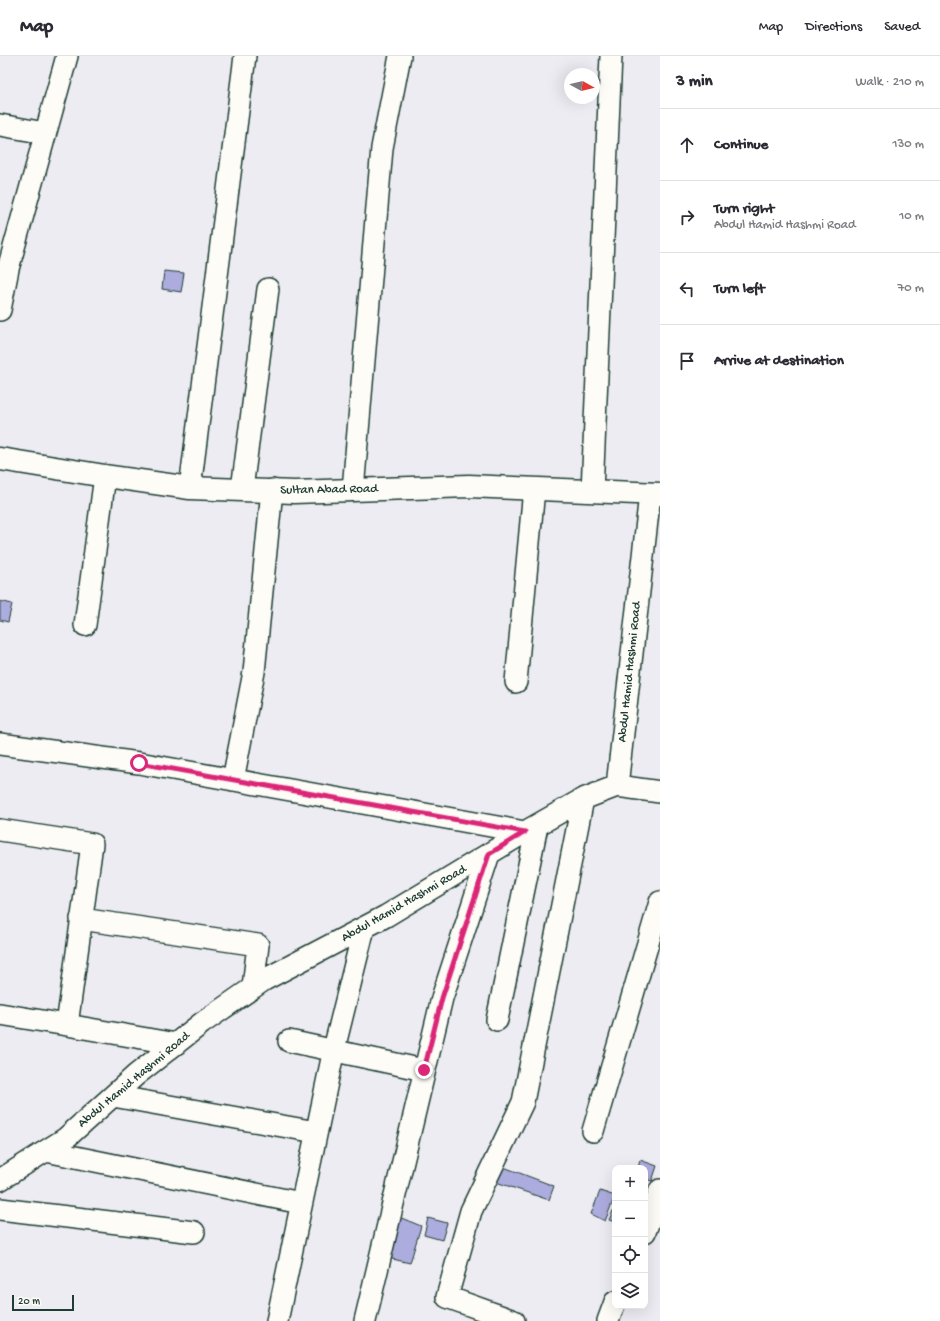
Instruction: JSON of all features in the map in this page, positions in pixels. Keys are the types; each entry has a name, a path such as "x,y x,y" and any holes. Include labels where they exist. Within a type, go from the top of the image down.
{"street":[{"path":"0,310 8,269 67,56"},
{"path":"190,488 245,56"},
{"path":"353,490 382,148 400,56"},
{"path":"592,491 610,56"},
{"path":"0,125 45,133"},
{"path":"242,489 268,289"},
{"name":"Sultan Abad Road","path":"0,459 190,488 294,492 469,486 655,494"},
{"path":"85,625 105,476"},
{"path":"516,682 534,489"},
{"path":"233,780 254,672 272,490"},
{"name":"Abdul Hamid Hashmi Road","path":"0,1180 66,1138 113,1096 202,1023 253,987 386,916 583,799 617,786 655,494"},
{"path":"0,744 139,763 531,829 497,1020"},
{"path":"617,786 660,792"},
{"path":"510,1320 447,1297 471,1211 523,1102 583,799"},
{"path":"0,830 92,844 67,1025"},
{"path":"365,1321 442,998 489,854"},
{"path":"593,1131 660,902"},
{"path":"81,919 258,945 253,987"},
{"path":"277,1321 334,1049 364,928"},
{"path":"0,1014 176,1044"},
{"path":"289,1041 334,1049 424,1070"},
{"path":"113,1096 316,1132"},
{"path":"46,1151 301,1203"},
{"path":"648,1224 660,1190"},
{"path":"0,1209 194,1232"},
{"path":"608,1321 612,1309"}],"building":[{"path":"164,271 184,273 181,292 162,289"},
{"path":"0,601 12,604 8,622 0,620"},
{"path":"640,1160 657,1166 652,1181 648,1180 648,1165 639,1165"},
{"path":"501,1166 554,1186 549,1200 496,1182"},
{"path":"600,1191 612,1195 612,1204 605,1221 591,1214"},
{"path":"612,1213 612,1221 609,1220"},
{"path":"399,1217 421,1226 410,1263 388,1258"},
{"path":"428,1218 447,1223 442,1240 424,1235"}],"route":[{"path":"139,763 525,832 489,854 442,998 424,1070"}]}
